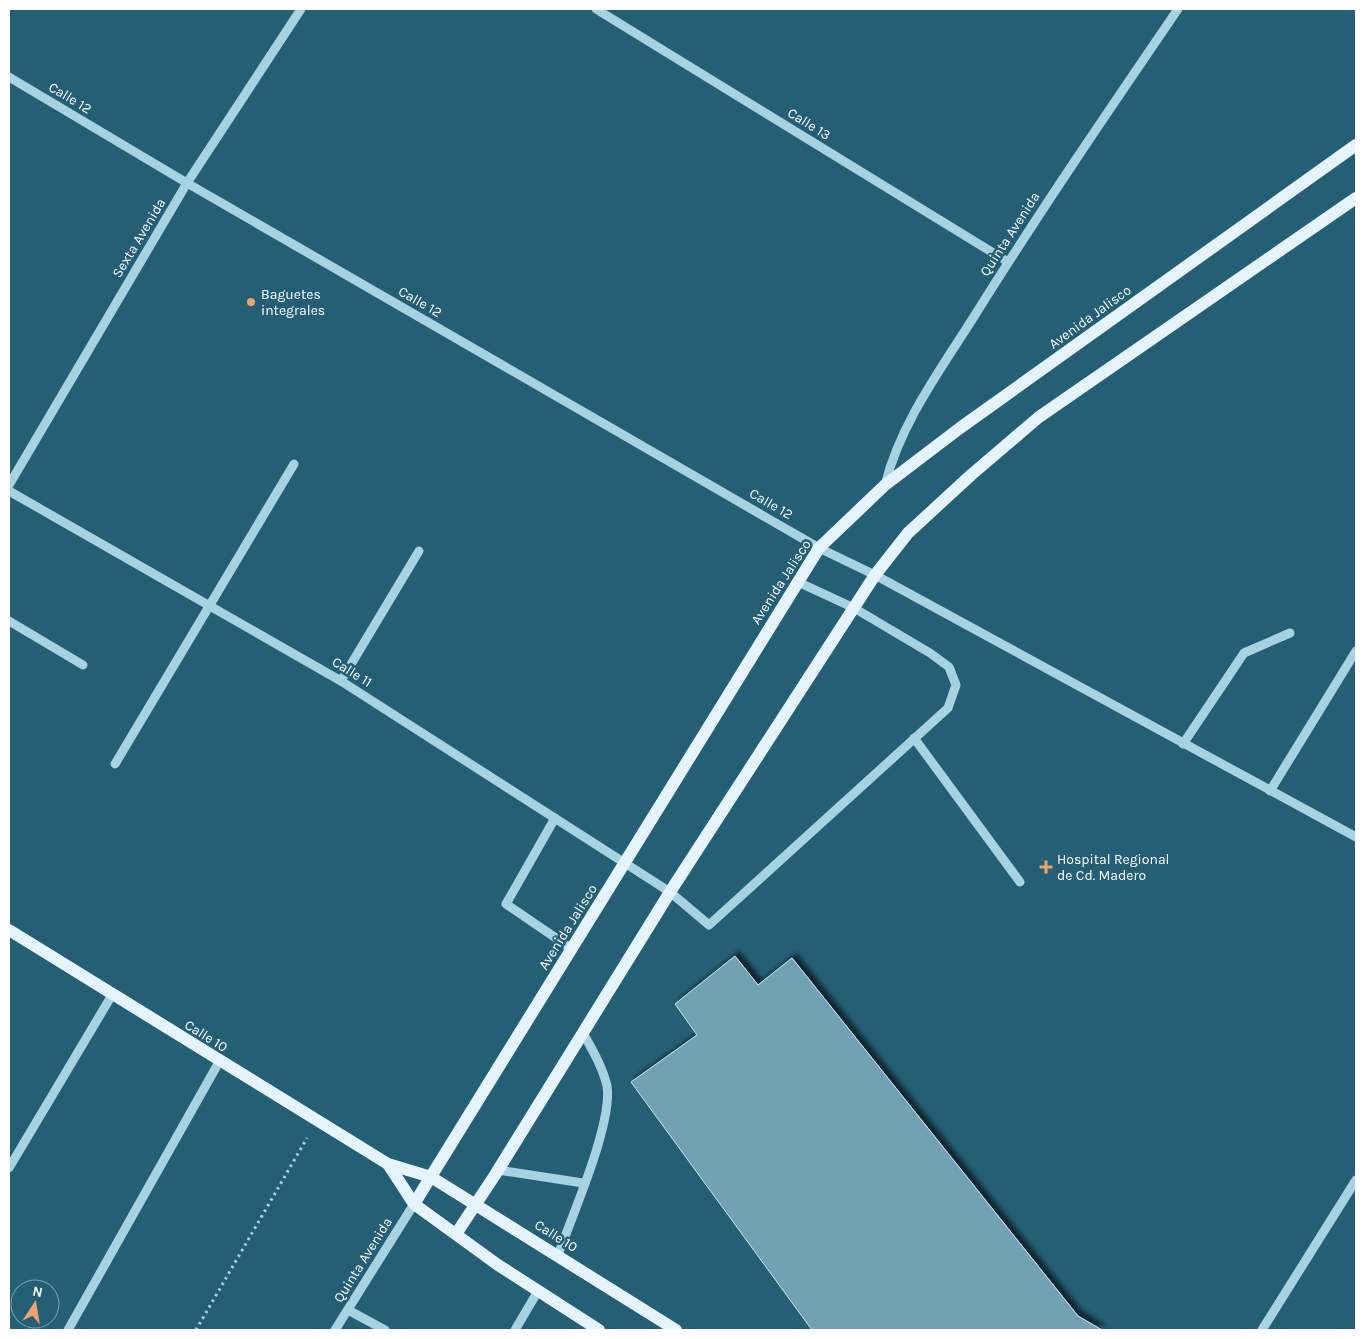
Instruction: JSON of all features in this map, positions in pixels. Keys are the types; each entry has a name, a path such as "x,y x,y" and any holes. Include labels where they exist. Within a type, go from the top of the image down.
{"main road":[{"name":"Avenida Jalisco","path":"414,1204 819,548 885,485 960,428 1356,145"},
{"path":"456,1234 498,1170 670,892 875,575 908,533 1038,417 1356,198"},
{"name":"Calle 10","path":"9,930 219,1062 388,1164 431,1177 676,1330"},
{"name":"Calle 10","path":"388,1164 414,1204 538,1291 598,1330"}],"street":[{"name":"Sexta Avenida","path":"9,485 187,183 301,9"},
{"name":"Calle 13","path":"596,9 1008,262"},
{"name":"Quinta Avenida","path":"885,485 892,457 916,409 1008,262 1178,9"},
{"name":"Calle 12","path":"9,77 187,183 819,548 875,575 1356,837"},
{"path":"115,764 294,464"},
{"name":"Calle 11","path":"9,491 341,681 670,892 709,925 914,738"},
{"path":"341,681 419,551"},
{"path":"798,582 854,608 930,653 949,667 956,685 948,708 914,738 1020,882"},
{"path":"9,621 82,665"},
{"path":"1183,744 1244,653 1290,632"},
{"path":"1270,791 1356,651"},
{"path":"555,818 506,904 572,949"},
{"path":"9,1168 112,995"},
{"path":"558,1255 606,1118 607,1086 598,1061 583,1033"},
{"path":"68,1330 219,1062"},
{"path":"498,1170 583,1183"},
{"path":"1262,1330 1356,1180"},
{"name":"Quinta Avenida","path":"335,1330 414,1204"},
{"path":"515,1330 538,1291"},
{"path":"348,1310 385,1330"}],"path":[{"path":"196,1330 317,1121"}],"building":[{"path":"735,956 758,985 792,958 1078,1316 1102,1330 812,1330 631,1082 697,1035 675,1004"}],"place":[{"name":"Baguetes integrales","path":"251,302"},
{"name":"Hospital Regional de Cd. Madero","path":"1046,867"}]}
